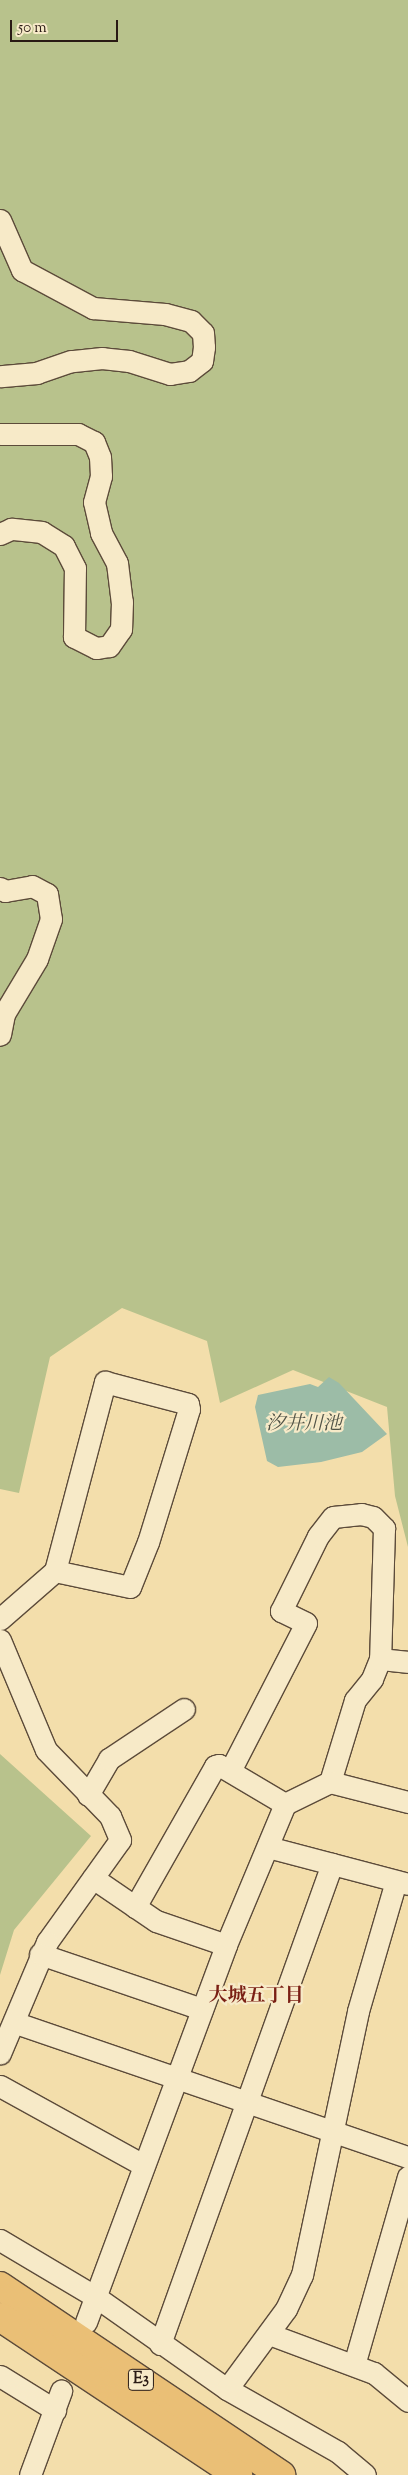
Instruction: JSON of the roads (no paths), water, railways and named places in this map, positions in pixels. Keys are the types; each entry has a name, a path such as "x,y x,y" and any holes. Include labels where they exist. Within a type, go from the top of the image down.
{"highway":[{"name":"E3","path":"0,2286 281,2475"},
{"name":"E3","path":"0,2317 238,2475"},
{"path":"0,2327 203,2475"}],"street":[{"path":"0,220 22,270 93,308 165,314 191,320 203,333 204,348 202,361 189,371 170,374 129,361 102,358 71,361 37,373 0,376"},
{"path":"0,434 78,434 94,442 100,456 101,476 94,502 101,533 117,563 122,602 121,629 109,646 96,648 74,637 75,568 64,546 42,532 11,529 0,534"},
{"path":"0,888 5,890 32,886 47,894 51,920 37,959 4,1014 0,1035"},
{"path":"0,1619 55,1571 105,1382 188,1404 189,1410 148,1542 130,1587 55,1571"},
{"path":"230,1771 306,1623 281,1611 318,1536 333,1517 361,1514 384,1528 380,1658 372,1679 355,1700 330,1782"},
{"path":"0,1640 46,1750 110,1816 120,1840 40,1954 16,2023 0,2053"},
{"path":"380,1658 408,1662"},
{"path":"88,1795 109,1759 184,1710"},
{"path":"135,1907 215,1766 230,1771 285,1804"},
{"path":"86,2322 226,1945 285,1804 330,1782 408,1802"},
{"path":"227,2389 269,2334 302,2275 335,2132 358,2011 402,1882 268,1847"},
{"path":"160,2344 332,1864"},
{"path":"93,1878 156,1921 226,1945"},
{"path":"40,1954 202,2009"},
{"path":"16,2023 408,2157"},
{"path":"0,2086 143,2165"},
{"path":"354,2366 408,2177"},
{"path":"0,2240 96,2297 160,2344 227,2389 338,2452 363,2474"},
{"path":"269,2334 382,2378 408,2401"},
{"path":"0,2376 58,2401 30,2475"}],"water":[{"name":"汐井川池","path":"329,1377 339,1383 387,1434 362,1452 321,1462 278,1467 267,1461 255,1407 258,1395 310,1384 318,1387"}],"district":[{"name":"大城五丁目","path":"256,1997"}]}
